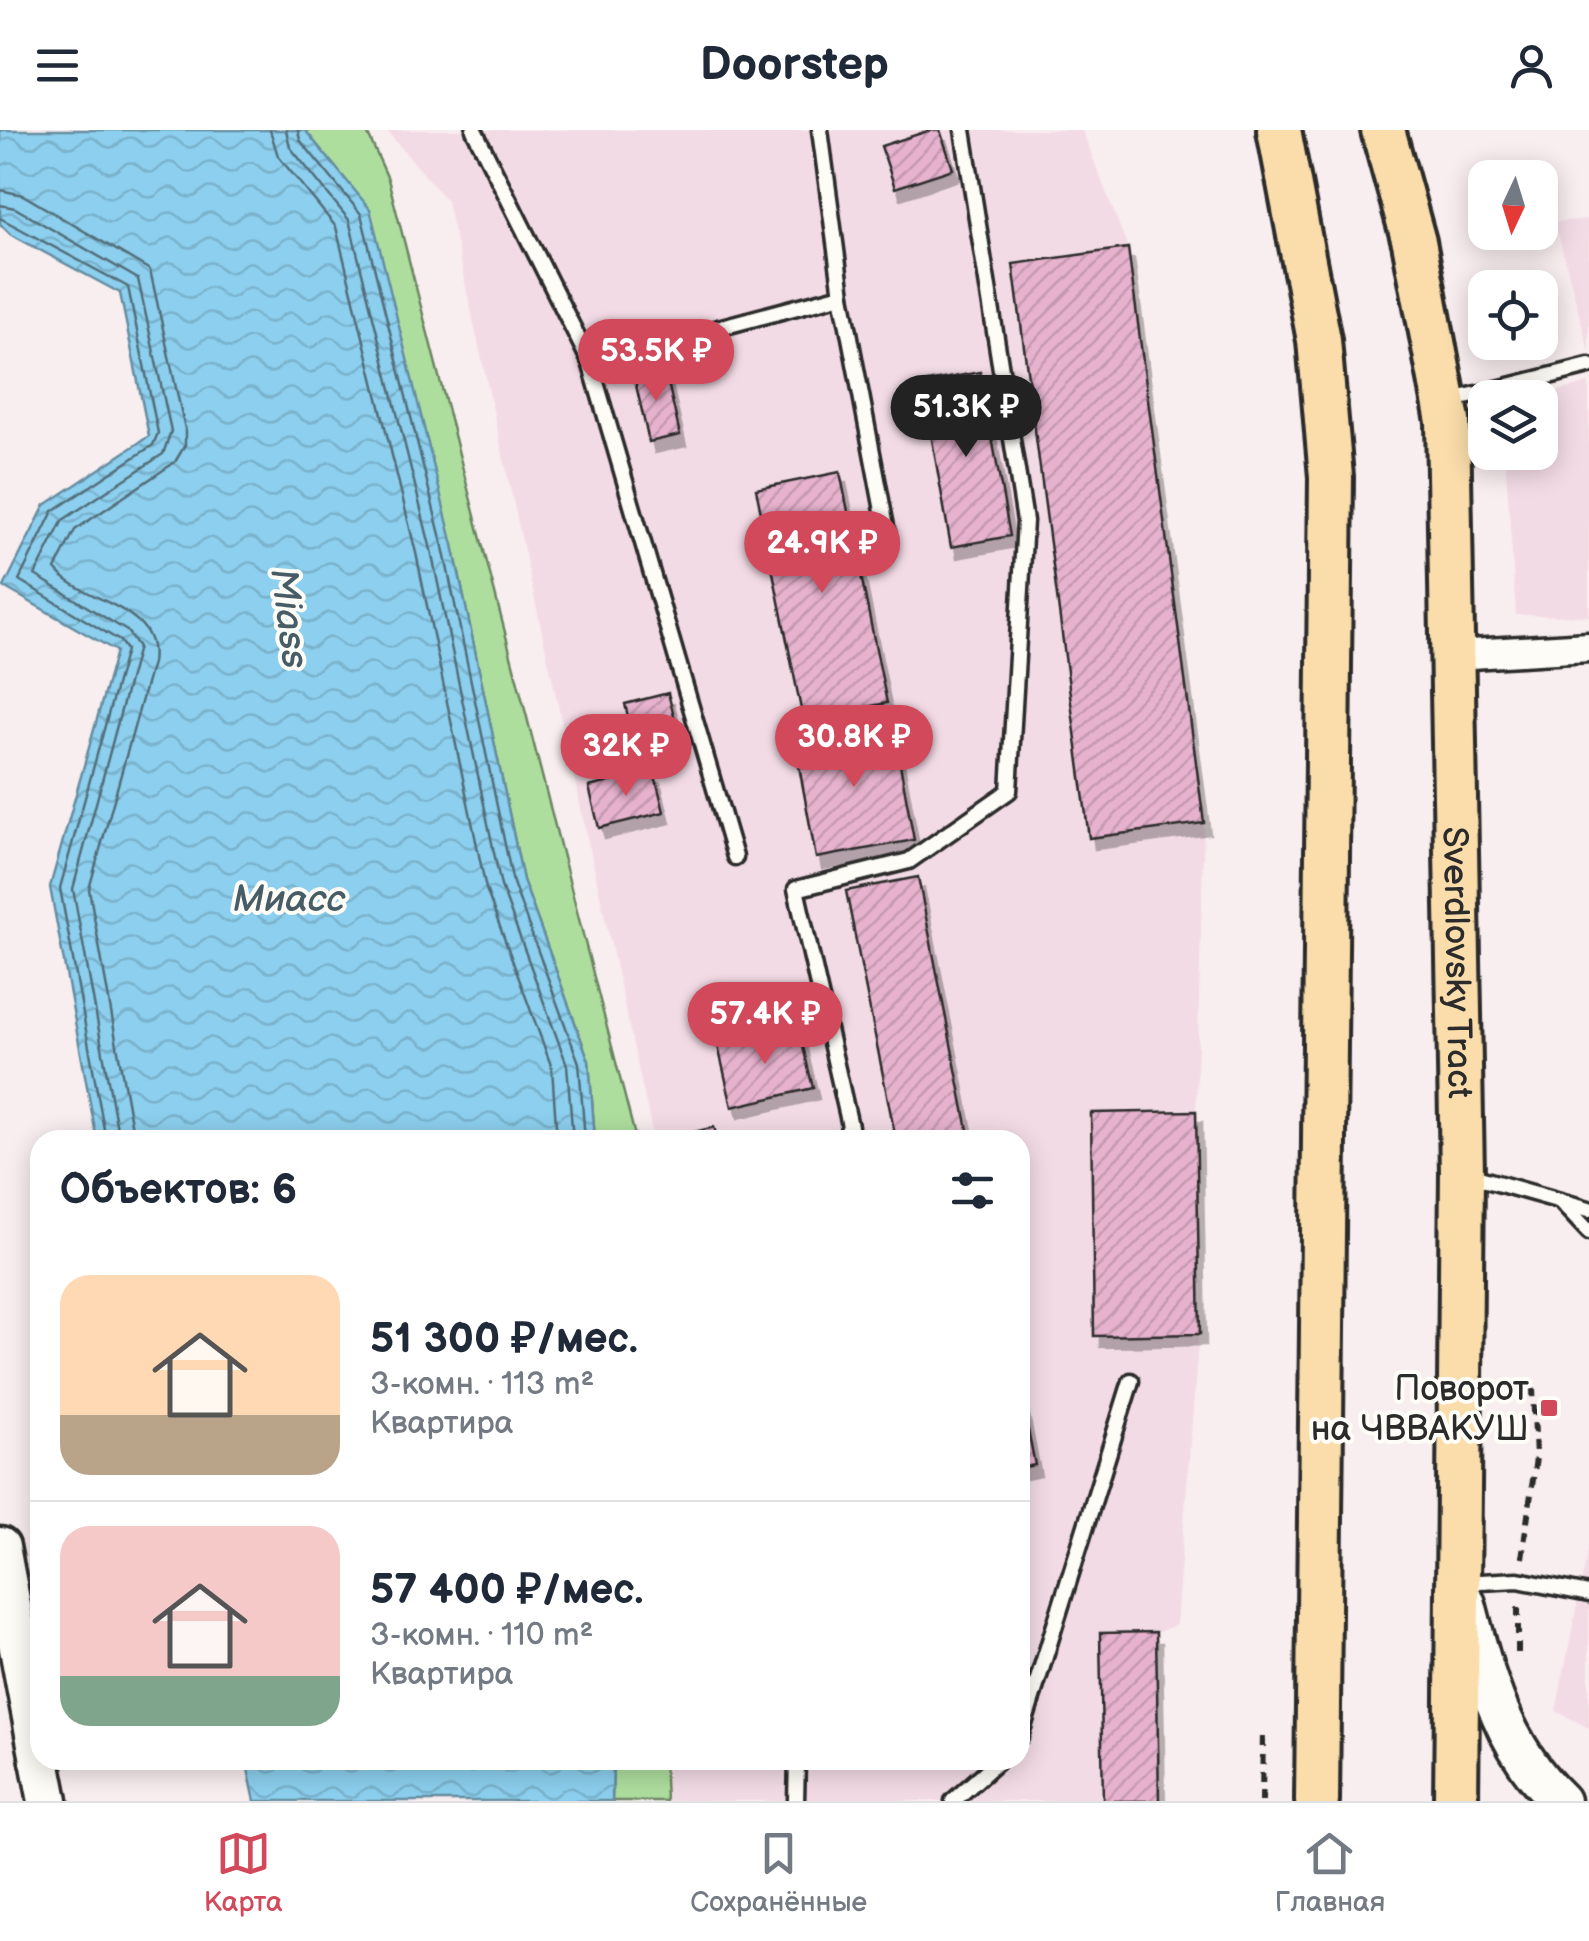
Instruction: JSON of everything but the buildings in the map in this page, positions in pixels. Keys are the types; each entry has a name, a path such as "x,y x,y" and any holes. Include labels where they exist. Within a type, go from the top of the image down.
{"main road":[{"path":"1278,130 1319,340 1331,477 1317,1801"},
{"name":"Sverdlovsky Tract","path":"1383,130 1414,242 1444,402 1454,654 1462,1173 1456,1801"},
{"path":"0,1547 30,1707"},
{"path":"1461,1583 1488,1686 1511,1742 1560,1801"},
{"path":"42,1770 48,1801"}],"street":[{"path":"1454,654 1589,647"}],"lane":[{"path":"474,130 590,362 735,857"},
{"path":"820,130 842,295 888,538"},
{"path":"848,1130 796,889 909,860 1009,790 1025,521 963,130"},
{"path":"590,362 842,295"},
{"path":"1444,402 1589,366"},
{"path":"1462,1173 1589,1209"},
{"path":"1560,1201 1589,1232"},
{"path":"1030,1704 1131,1381"},
{"path":"1461,1583 1518,1580 1589,1594"},
{"path":"796,1801 797,1770"},
{"path":"953,1801 987,1770"}],"path":[{"path":"1262,1801 1263,1729"}],"shaded area":[{"path":"386,130 1082,130 1128,248 1204,823 1196,1111 1198,1344 1176,1625 1156,1633 1159,1801 656,1801 656,1770 1030,1770 1030,1130 652,1130 447,201"},
{"path":"1589,219 1589,351 1558,233 1558,222"},
{"path":"1589,383 1589,616 1516,615 1506,470 1558,470 1558,391"},
{"path":"1589,1545 1589,1728 1556,1711"}],"green space":[{"path":"305,130 366,130 388,179 633,1130 594,1130 589,1061 523,880 453,545"},
{"path":"613,1770 664,1770 666,1801 612,1801"}],"water":[{"name":"Миасс","path":"0,130 305,130 370,209 453,545 523,880 589,1061 594,1130 95,1130 50,887 116,651 4,587 45,505 149,436 120,293 10,234 0,224"},
{"path":"248,1770 613,1770 612,1801 255,1801"}],"place":[{"name":"Поворот на ЧВВАКУШ","path":"1549,1408"}],"water label":[{"name":"Miass","path":"290,618"}]}
